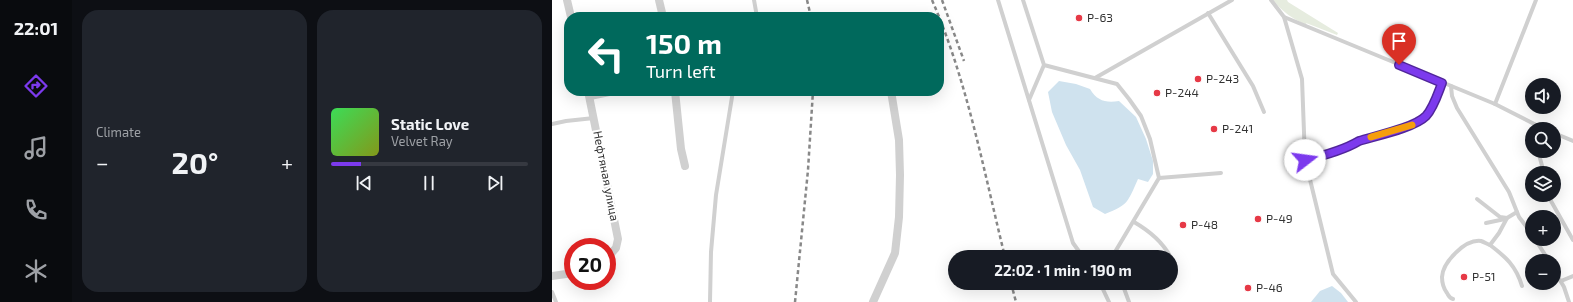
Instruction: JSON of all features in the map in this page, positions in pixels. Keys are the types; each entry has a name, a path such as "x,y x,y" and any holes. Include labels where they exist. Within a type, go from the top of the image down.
{"street":[{"path":"567,0 570,12"},
{"path":"659,0 662,12"},
{"name":"Нефтяная улица","path":"590,96 618,240 616,248"},
{"path":"676,96 681,149 685,166"},
{"path":"873,302 895,253 899,217 899,140 892,96"},
{"path":"552,276 564,274"}],"lane":[{"path":"754,0 756,12"},
{"path":"998,0 1073,243 1078,250"},
{"path":"1023,0 1044,64 1029,100"},
{"path":"1094,79 1232,0"},
{"path":"1271,0 1284,17 1302,79 1305,160 1333,274 1356,302"},
{"path":"1495,104 1536,0"},
{"path":"1208,13 1253,86 1264,112"},
{"path":"1284,17 1495,104 1528,122"},
{"path":"1044,64 1116,84 1141,116 1150,139 1159,178 1116,250"},
{"path":"1305,160 1414,124 1426,116 1442,83"},
{"path":"1451,86 1452,96 1457,108 1509,192 1517,212 1525,224"},
{"path":"710,302 711,252 716,195 732,96"},
{"path":"552,124 594,118"},
{"path":"1561,136 1573,141"},
{"path":"1159,178 1221,173"},
{"path":"1477,199 1500,217 1507,218"},
{"path":"1552,202 1573,240"},
{"path":"1486,223 1507,218 1517,212"},
{"path":"1490,245 1499,233 1507,218"},
{"path":"1134,222 1146,229 1167,250"},
{"path":"1453,299 1450,298 1445,289 1442,277 1447,264 1457,251 1470,243 1481,241 1490,245 1511,263 1518,274 1522,286"},
{"path":"1569,302 1561,281 1573,276"},
{"path":"1103,290 1109,302"},
{"path":"1125,290 1129,302"},
{"path":"552,292 556,302"}],"shaded area":[{"path":"1273,0 1287,0 1338,33 1337,35 1306,23 1307,25 1292,18"}],"water":[{"path":"1059,81 1076,84 1090,89 1099,99 1102,100 1110,102 1119,101 1136,117 1146,139 1153,161 1153,174 1148,182 1138,179 1127,201 1119,208 1105,214 1093,207 1080,170 1066,145 1052,112 1048,92"},
{"path":"1332,286 1341,293 1348,302 1311,302 1320,291"}],"railway":[{"path":"807,0 810,12"},
{"path":"932,0 937,12"},
{"path":"942,0 964,61"},
{"path":"944,31 955,62 974,127 1003,250"},
{"path":"795,302 808,170 813,96"},
{"path":"1013,290 1016,302"}],"slow traffic":[{"path":"1371,137 1412,125"}],"place":[{"name":"Р-63","path":"1079,18"},
{"name":"Р-243","path":"1198,79"},
{"name":"Р-244","path":"1157,93"},
{"name":"Р-241","path":"1214,129"},
{"name":"Р-49","path":"1258,219"},
{"name":"Р-48","path":"1183,225"},
{"name":"Р-51","path":"1464,277"},
{"name":"Р-46","path":"1248,288"}],"route":[{"path":"1305,160 1414,124 1426,116 1442,83 1399,65"}]}
